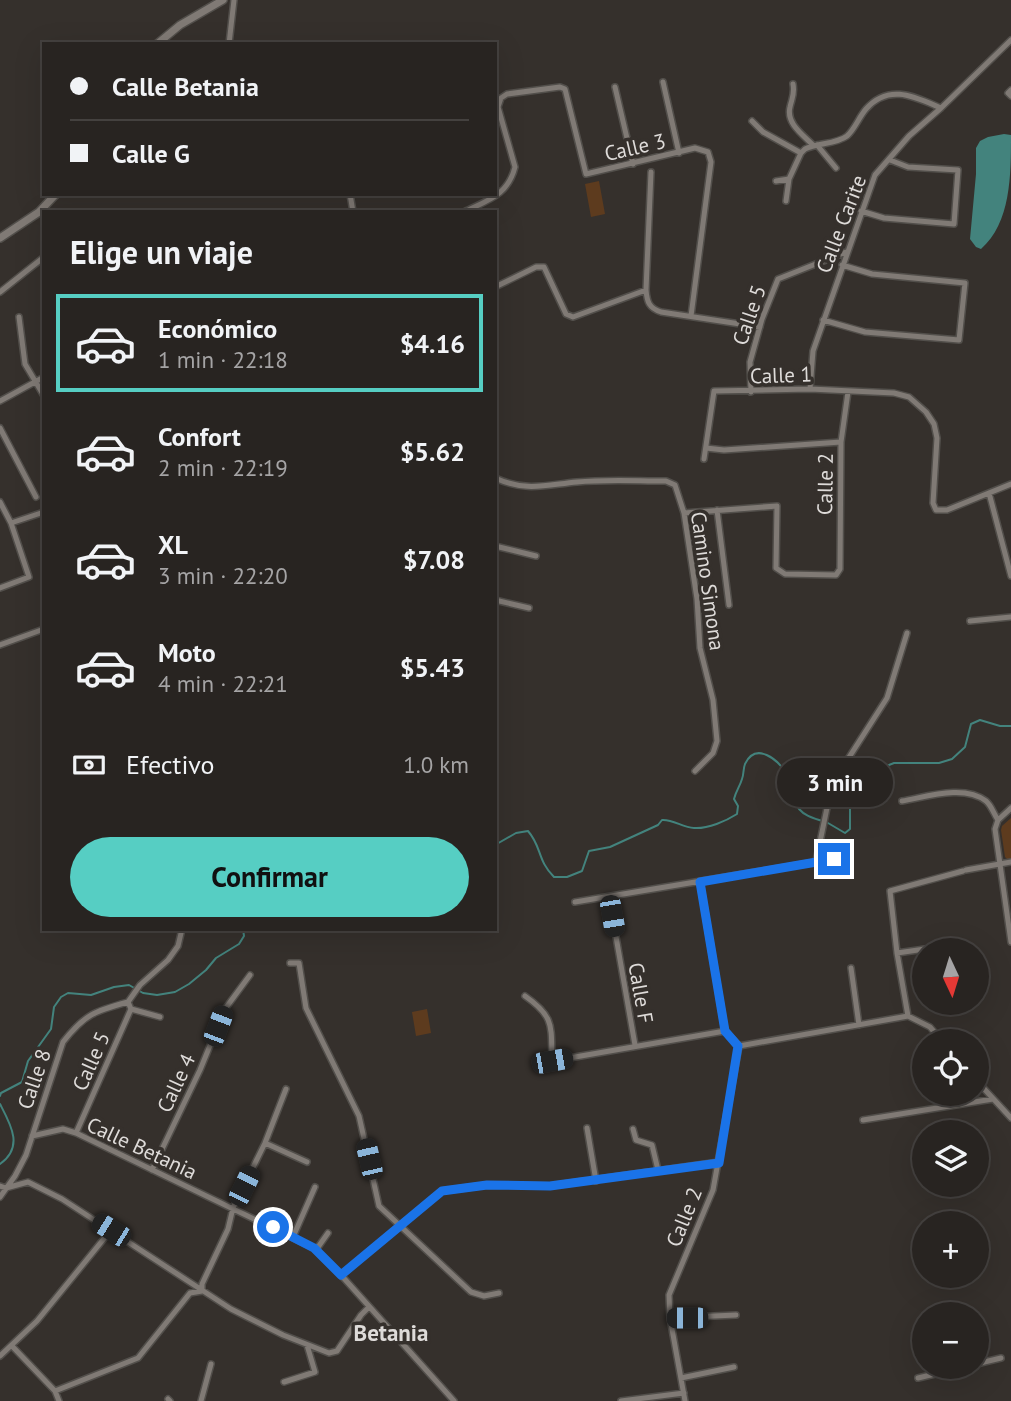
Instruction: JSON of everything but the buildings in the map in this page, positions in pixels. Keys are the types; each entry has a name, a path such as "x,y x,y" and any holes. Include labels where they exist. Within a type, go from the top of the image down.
{"street":[{"path":"159,42 180,25 223,0"},
{"path":"229,42 234,0"},
{"name":"Calle Carite","path":"810,389 813,351 875,175 909,136 942,108 1011,40"},
{"path":"663,82 679,153"},
{"path":"793,84 795,95 789,115 790,122 836,168"},
{"name":"Calle 3","path":"497,196 512,176 515,167 498,107 501,98 507,94 560,87 565,89 586,174 695,149 709,152 711,162 691,316"},
{"path":"615,87 633,164"},
{"path":"1011,90 1008,93 1011,96"},
{"path":"786,201 789,179 801,153 815,145 846,138 866,109 879,97 905,95 942,108"},
{"path":"752,121 763,132 801,153"},
{"path":"861,211 884,218 954,224 958,170 908,167 890,160"},
{"path":"651,172 647,303 652,309 661,312 760,327"},
{"path":"776,181 789,179"},
{"name":"Calle 3","path":"468,210 496,196"},
{"path":"0,238 42,212"},
{"name":"Calle 5","path":"751,392 750,362 778,279 846,252"},
{"path":"0,292 42,259"},
{"path":"823,320 864,332 960,340 965,283 872,274 842,265"},
{"path":"497,286 536,267 544,267 566,314 573,317 646,290"},
{"path":"19,317 25,364 42,392"},
{"path":"0,401 42,378"},
{"name":"Calle 1","path":"706,448 714,391 810,389 894,394 909,397 926,412 934,424 937,438 933,503 936,510 947,510 989,493"},
{"name":"Calle 2","path":"717,510 777,506 776,568 785,574 836,575 840,569 841,442 848,392"},
{"path":"0,428 36,497"},
{"path":"704,459 706,448 724,450 841,442"},
{"name":"Camino Simona","path":"497,479 511,485 536,488 578,482 666,481 675,485 684,513 697,599 700,648 713,700 717,741 713,753 695,771"},
{"path":"1011,484 989,493 1011,576"},
{"path":"0,502 11,523 29,577 0,588"},
{"path":"684,513 717,510 729,605"},
{"path":"11,523 42,513"},
{"path":"497,546 536,556"},
{"path":"497,600 529,608"},
{"path":"970,621 1011,617"},
{"path":"0,645 42,630"},
{"path":"816,861 832,784 887,698 907,633"},
{"path":"902,801 950,793 968,794 986,801 998,820"},
{"path":"1011,808 998,820 995,829 1011,942"},
{"path":"575,902 834,859"},
{"path":"908,1016 890,891 964,871 1011,862"},
{"path":"700,882 725,1031 738,1046 908,1016 932,1029"},
{"name":"Calle F","path":"609,897 635,1045 725,1031"},
{"name":"Calle 5","path":"76,1133 135,993 173,953 178,946 182,931"},
{"path":"897,953 912,951"},
{"path":"290,963 299,963 306,1008 359,1116 379,1206 471,1292 484,1296 499,1293"},
{"path":"850,968 859,1025"},
{"name":"Calle 4","path":"152,1170 200,1070 225,1009 250,975"},
{"path":"525,996 546,1013 551,1030 552,1061 635,1045"},
{"path":"130,1006 160,1017"},
{"name":"Calle 8","path":"0,1197 3,1187 22,1165 63,1042 75,1027 93,1012 130,1006"},
{"name":"Calle 2","path":"685,1401 670,1318 669,1295 713,1190 738,1046"},
{"path":"202,1291 202,1284 228,1229 233,1208 265,1143 286,1089"},
{"path":"989,1095 1011,1118"},
{"path":"863,1120 993,1099"},
{"name":"Calle Betania","path":"32,1136 63,1129 76,1133 316,1250 452,1400"},
{"path":"587,1129 596,1181"},
{"path":"633,1129 636,1140 652,1145 658,1170"},
{"path":"265,1143 307,1163"},
{"path":"341,1275 442,1191 487,1185 550,1186 719,1163"},
{"path":"3,1187 28,1182 62,1199 231,1309 329,1353 337,1351 369,1307"},
{"path":"293,1237 315,1187"},
{"path":"0,1356 37,1321 111,1230"},
{"path":"316,1250 328,1233"},
{"path":"55,1391 138,1358 190,1293 202,1291"},
{"path":"670,1318 736,1315"},
{"path":"284,1382 315,1372 307,1345"},
{"path":"12,1346 55,1391 60,1401"},
{"path":"989,1361 1001,1358"},
{"path":"201,1401 211,1364"},
{"path":"681,1378 734,1367"},
{"path":"621,1401 684,1393"}],"shaded area":[{"path":"599,181 605,214 591,217 585,184"},
{"path":"1011,818 1011,859 1008,860 1005,857 1001,830"},
{"path":"427,1009 431,1033 416,1036 412,1012"}],"water":[{"path":"1011,135 1011,166 1004,212 991,238 981,249 970,239 976,148 980,141 988,137"}],"waterway":[{"path":"828,823 845,833 850,829 850,798 861,783 884,767 894,763 939,763 952,759 965,747 971,724 980,720 1011,726"},
{"path":"497,844 516,833 528,831 554,877 567,877 582,871 589,851 610,847 658,825 662,820 699,828 717,824 737,814 738,806 734,799 745,764 750,757 761,753 772,758 786,773 799,809 822,821"},
{"path":"0,1096 22,1082 28,1061 51,1029 54,1007 61,997 68,993 91,995 129,985 143,993 157,995 175,992 206,970 216,958 239,944 244,936 243,931"},
{"path":"0,1104 13,1136 12,1150 0,1164"}],"district":[{"name":"Betania","path":"391,1332"}],"route":[{"path":"273,1227 314,1248 341,1275 442,1191 487,1185 550,1186 719,1163 738,1046 725,1031 700,882 834,859"}]}
